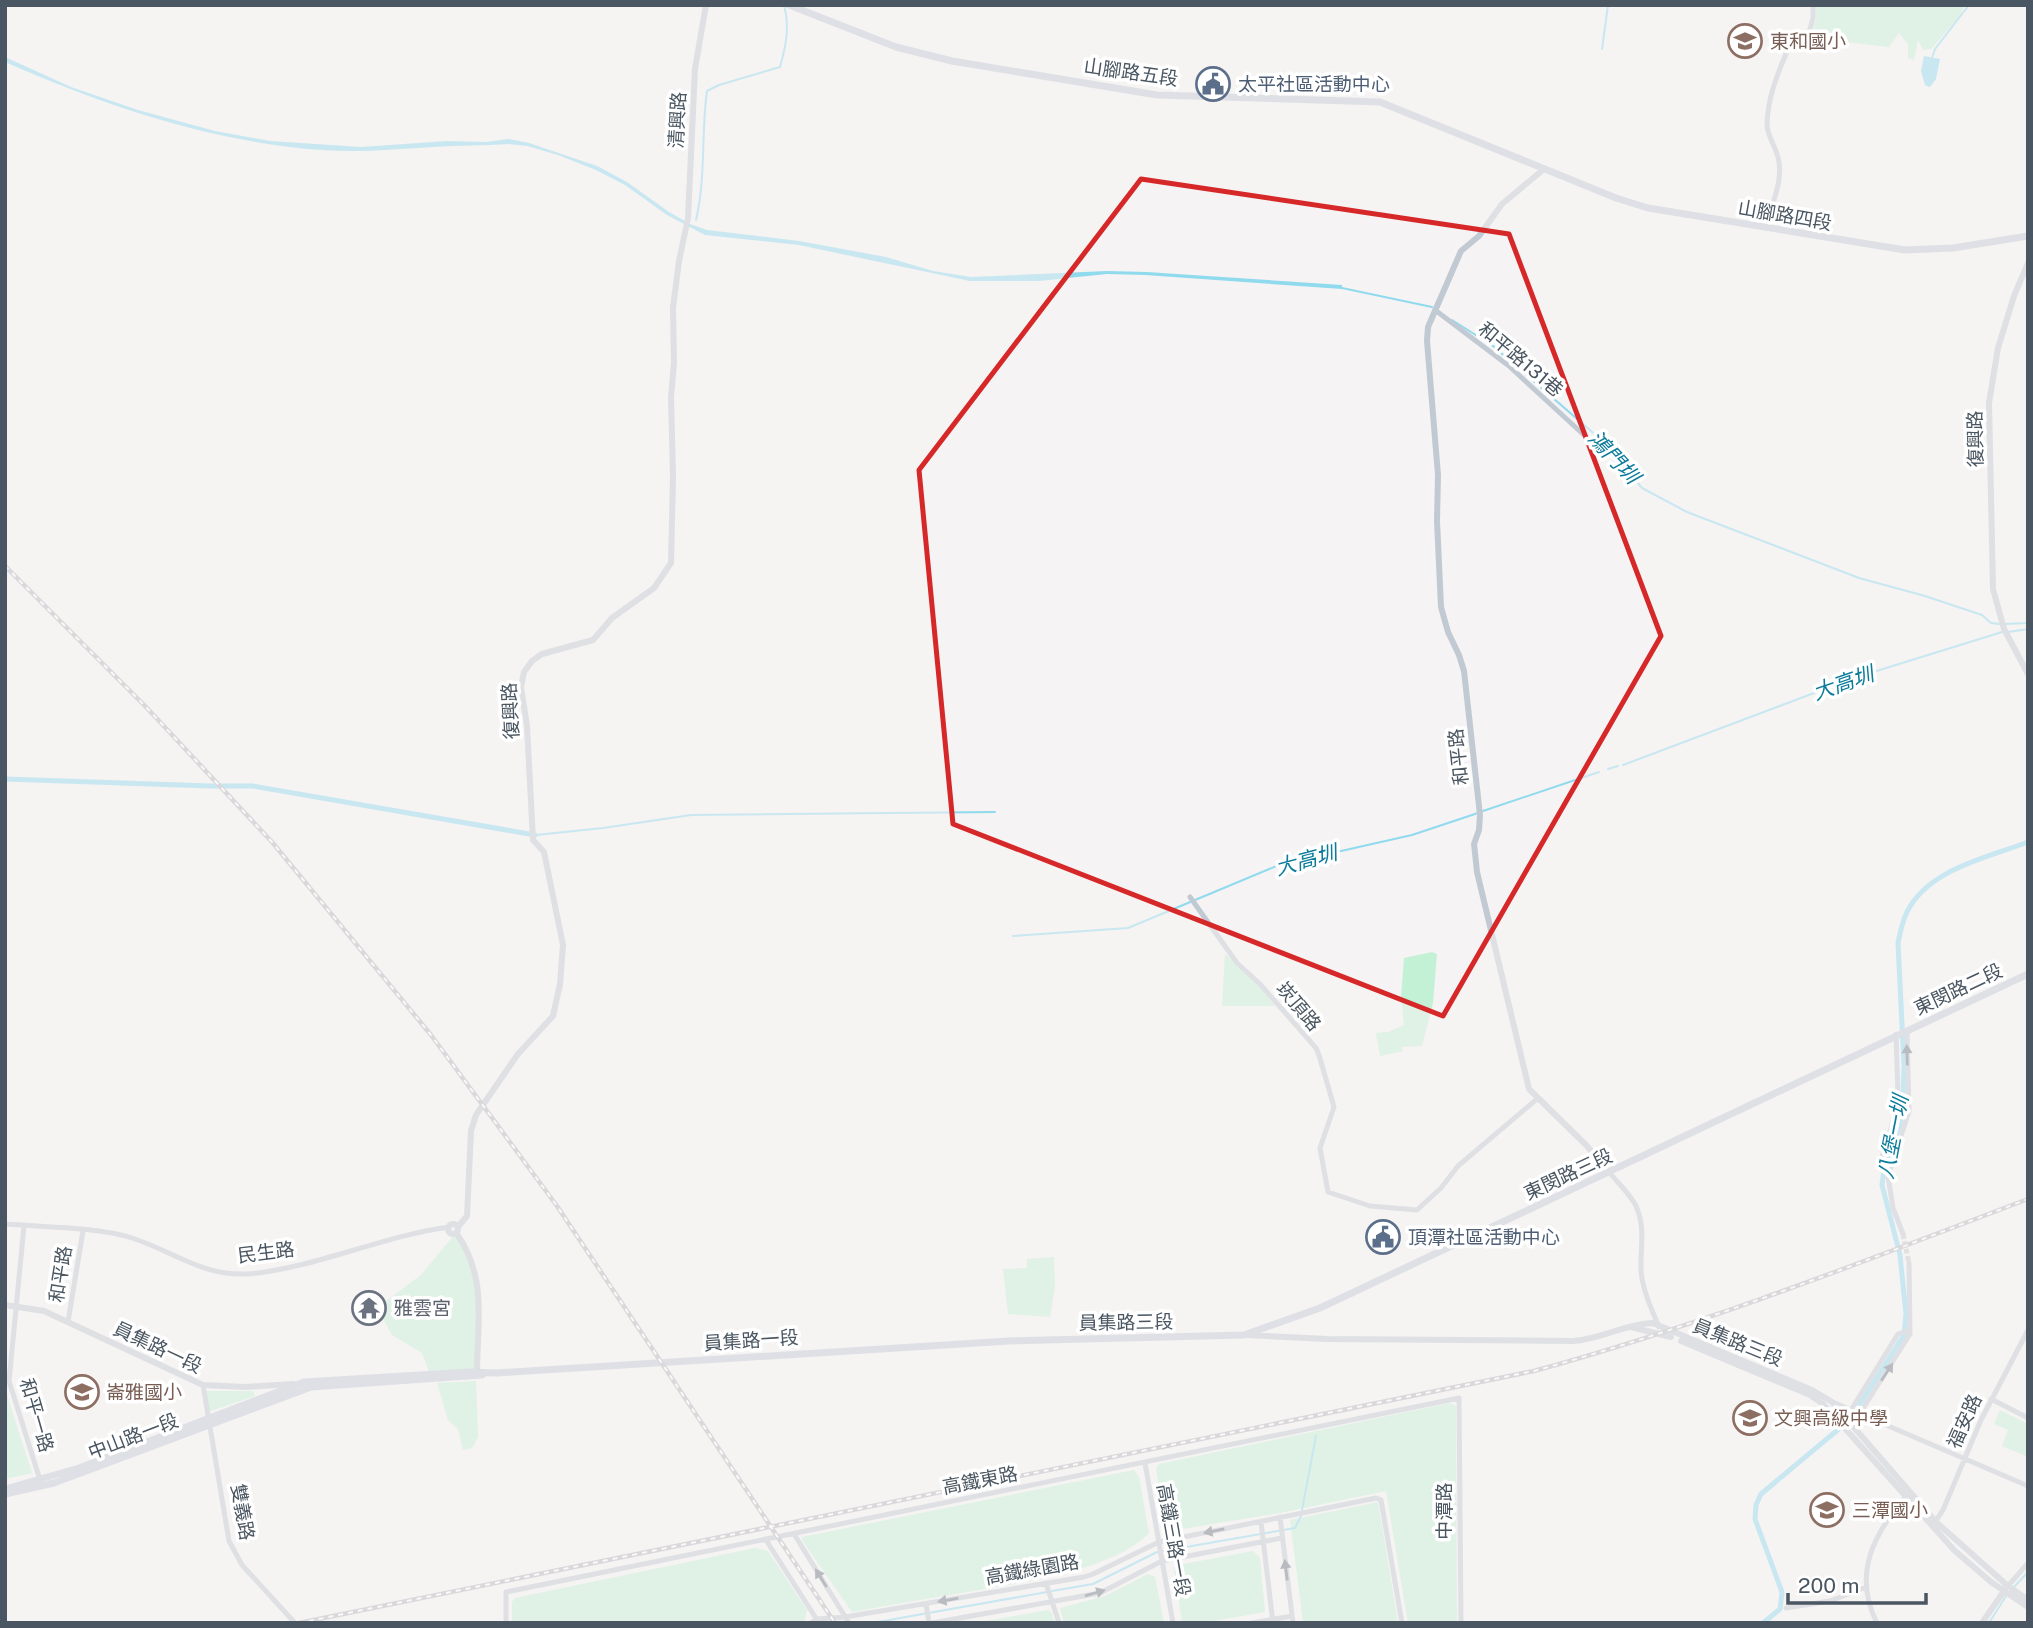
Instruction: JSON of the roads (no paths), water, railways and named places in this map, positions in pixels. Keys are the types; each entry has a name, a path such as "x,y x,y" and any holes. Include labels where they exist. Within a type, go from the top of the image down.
{"main road":[{"name":"山腳路五段","path":"792,6 896,47 953,61 1157,95 1380,103 1544,169"},
{"name":"山腳路四段","path":"1544,169 1648,208 1914,250 1953,248 2028,236"},
{"name":"東閔路二段","path":"1902,1033 2028,974"},
{"name":"東閔路三段","path":"1244,1335 1320,1308 1902,1033"},
{"name":"員集路三段","path":"1009,1340 1244,1335"},
{"name":"員集路一段","path":"307,1384 1009,1340"},
{"name":"中山路一段","path":"5,1491 41,1483 307,1384"}],"street":[{"name":"清興路","path":"685,236 695,69 706,5"},
{"path":"1766,226 1780,176 1778,158 1767,128 1777,75 1791,42 1808,37 1813,18 1812,5"},
{"name":"和平路","path":"1544,169 1502,204 1479,236 1461,251 1428,327 1438,475 1441,607 1464,671 1480,812 1479,830 1474,844 1479,884 1529,1090 1586,1145 1634,1204 1643,1233 1641,1270 1659,1326 1666,1334"},
{"name":"復興路","path":"457,1230 467,1216 471,1131 476,1115 518,1054 552,1016 560,984 563,945 544,852 533,839 527,726 520,687 524,672 532,661 542,654 593,640 612,618 653,588 671,563 673,477 670,397 674,363 673,308 685,236"},
{"name":"復興路","path":"2028,263 2014,296 1998,348 1990,403 1993,589 2004,628 2028,674"},
{"name":"和平路131巷","path":"1435,308 1509,366 1584,435"},
{"name":"崁頂路","path":"1191,897 1237,962 1316,1048 1334,1107 1320,1148 1328,1192 1370,1206 1417,1210 1441,1188 1458,1167 1537,1099"},
{"path":"1889,1168 1881,1160 1896,1112 1902,1033"},
{"path":"1902,1033 1909,1111 1889,1168 1889,1191 1903,1234"},
{"name":"民生路","path":"5,1224 131,1237 185,1262 212,1270 246,1274 313,1262 405,1236 449,1227"},
{"name":"和平一路","path":"24,1226 9,1381 41,1483"},
{"path":"449,1227 450,1233 457,1230 468,1250 477,1280 480,1314 477,1374"},
{"name":"和平路","path":"68,1322 83,1231"},
{"path":"1852,1431 1910,1334 1909,1263"},
{"name":"員集路一段","path":"5,1305 44,1311 203,1385 307,1384"},
{"name":"員集路三段","path":"1629,1327 1645,1324 1659,1326 1812,1390 1832,1402"},
{"path":"1244,1335 1573,1342 1629,1327"},
{"name":"員集路三段","path":"1629,1327 1666,1334 1810,1395 1841,1419"},
{"name":"福安路","path":"1933,1524 1991,1399 2028,1330"},
{"path":"1851,1410 1898,1334 1910,1331"},
{"name":"雙義路","path":"203,1385 229,1541 242,1565 295,1623"},
{"path":"1810,1395 2028,1486"},
{"name":"高鐵東路","path":"506,1623 506,1592 1459,1398"},
{"name":"中潭路","path":"1459,1398 1461,1623"},
{"path":"1991,1399 2028,1418"},
{"path":"1832,1402 1841,1419 1933,1524 2028,1607"},
{"name":"高鐵三路一段","path":"1145,1463 1172,1623"},
{"path":"1877,1623 1864,1588 1864,1575 1876,1541 1907,1495"},
{"name":"高鐵綠園路","path":"816,1621 847,1620 1093,1574 1158,1542 1376,1498 1381,1500 1402,1623"},
{"path":"1252,1623 1292,1620 1280,1517"},
{"path":"1261,1521 1273,1621"},
{"path":"793,1534 847,1620"},
{"name":"高鐵綠園路","path":"930,1623 1100,1593 1162,1561 1282,1538"},
{"path":"766,1540 816,1621"},
{"path":"1982,1623 2028,1563"},
{"path":"1046,1583 1059,1623"},
{"path":"1786,1608 1830,1601 1864,1588"},
{"path":"2006,1589 2028,1600"},
{"path":"926,1604 930,1623"}],"water":[{"path":"1924,56 1940,59 1936,79 1930,87 1925,85 1921,71"},
{"path":"5,57 71,87 138,110 215,131 270,141 361,147 509,139 529,143 597,166 627,182 669,212 707,230 799,241 886,257 933,271 971,277 1107,271 1147,272 1342,285 1342,289 1107,274 1039,281 970,281 799,245 705,235 667,215 625,185 596,170 527,146 509,144 336,151 281,146 200,130 120,107 5,62"}],"waterway":[{"path":"696,220 701,188 707,91 780,67 787,21 784,5"},
{"path":"1602,49 1608,5"},
{"path":"1932,58 1935,49 1969,5"},
{"name":"鴻門圳","path":"1342,288 1432,307"},
{"name":"鴻門圳","path":"1452,320 1493,346 1606,444 1642,488 1687,512 1859,578 1925,596 1982,615 1991,623 1999,624"},
{"name":"鴻門圳","path":"2004,624 2028,623"},
{"name":"大高圳","path":"2008,632 2028,629"},
{"name":"大高圳","path":"1623,765 1854,678 2002,632"},
{"name":"大高圳","path":"1608,769 1618,766"},
{"name":"大高圳","path":"1483,811 1599,772"},
{"path":"5,779 253,786 535,835"},
{"path":"536,835 691,815 995,812"},
{"name":"大高圳","path":"1013,936 1128,928 1279,865 1412,835 1478,813"},
{"name":"八堡一圳","path":"1858,1407 1904,1335 1906,1314 1900,1255 1882,1185 1884,1170 1901,1122 1903,1103 1904,1065 1898,943 1902,924 1917,897 1944,875 2028,842"},
{"name":"八堡一圳","path":"1763,1623 1780,1609 1782,1592 1755,1519 1756,1505 1761,1494 1840,1428"},
{"path":"1302,1510 1316,1436"},
{"path":"1163,1551 1295,1528 1301,1516"},
{"path":"1052,1591 1093,1584 1157,1552"},
{"path":"2014,1587 2028,1572"},
{"path":"872,1623 1047,1592"},
{"path":"1989,1623 2006,1596"}],"tunnel":[{"path":"1903,1234 1909,1263"}],"railway":[{"path":"5,566 146,707 272,842 431,1035 557,1206 835,1623"},
{"path":"299,1623 1534,1371 1721,1313 2028,1199"}],"place":[{"name":"東和國小","path":"1745,41"},
{"name":"太平社區活動中心","path":"1213,84"},
{"name":"頂潭社區活動中心","path":"1383,1237"},
{"name":"雅雲宮","path":"369,1308"},
{"name":"崙雅國小","path":"82,1392"},
{"name":"文興高級中學","path":"1750,1418"},
{"name":"三潭國小","path":"1827,1510"}]}
